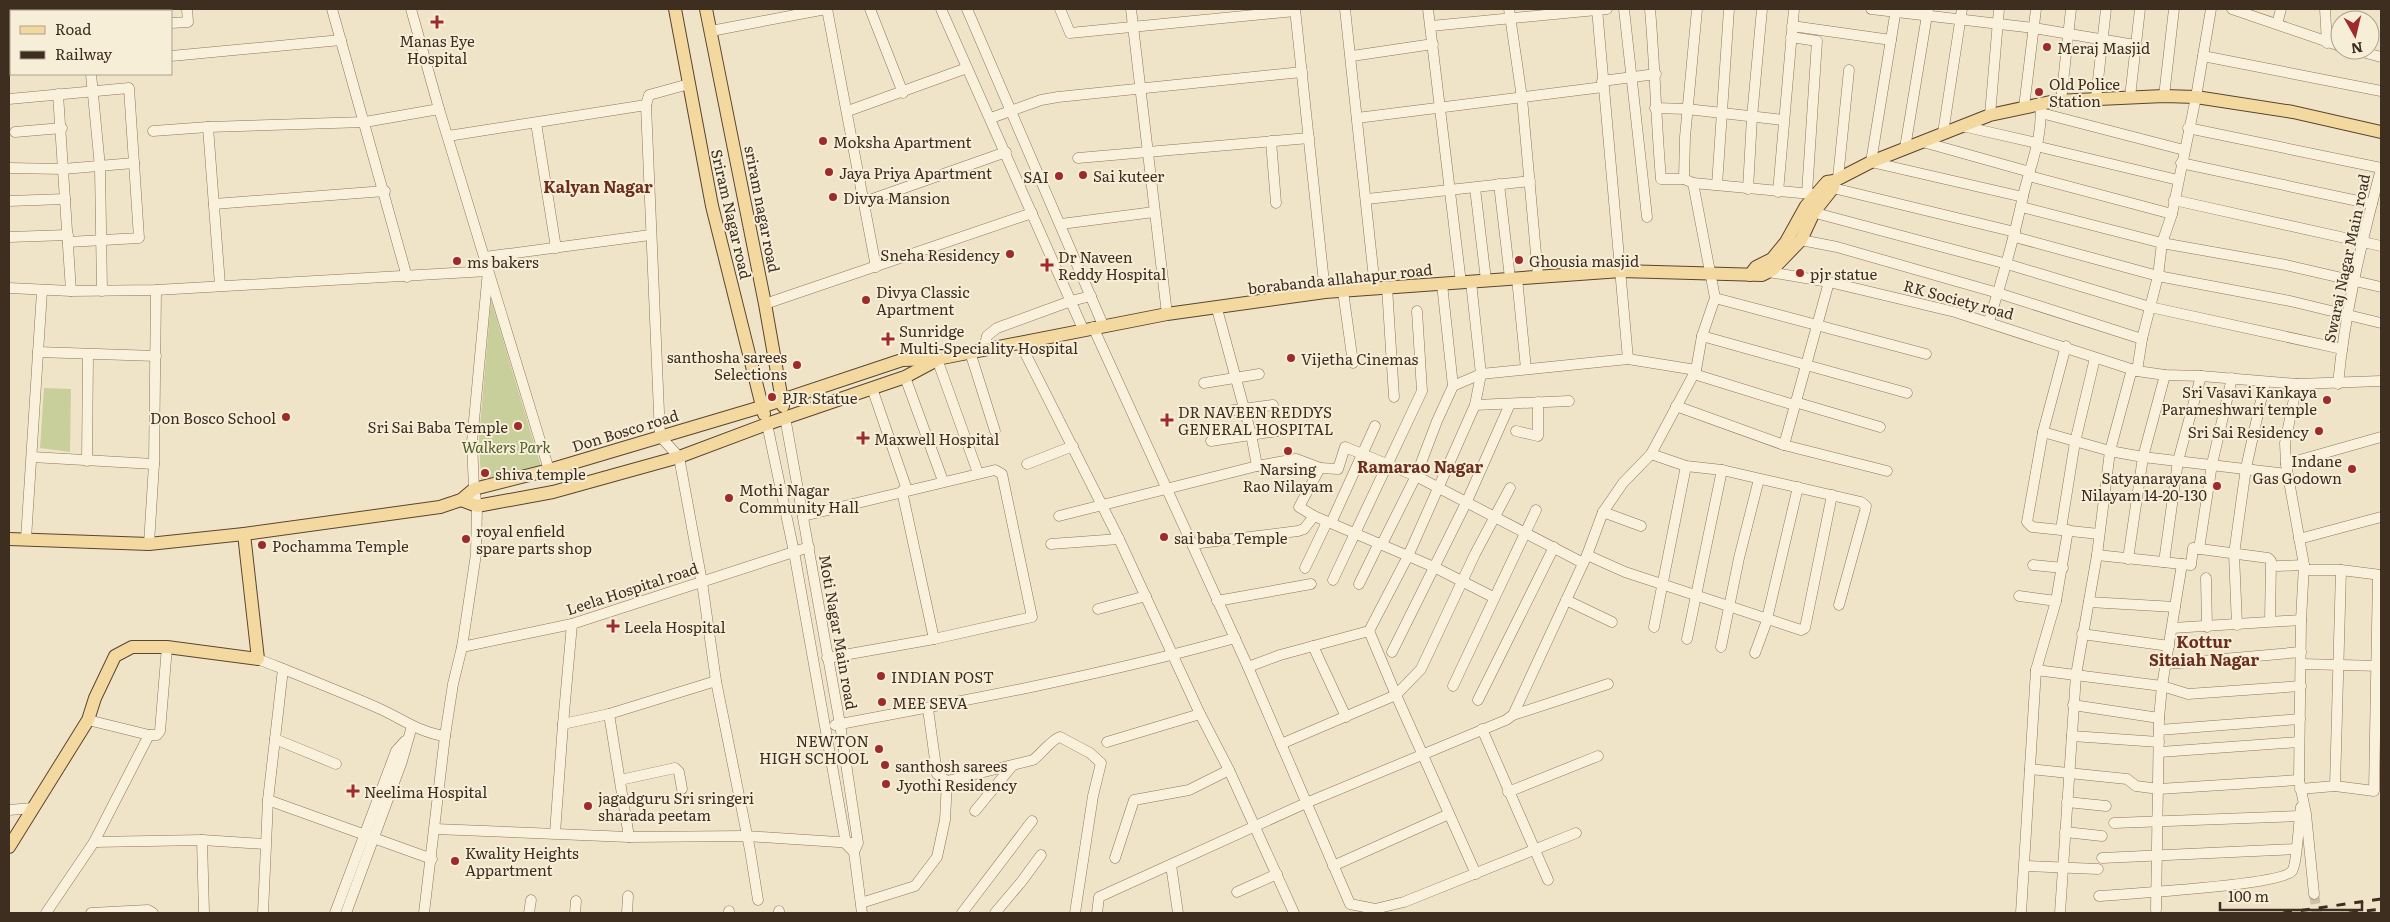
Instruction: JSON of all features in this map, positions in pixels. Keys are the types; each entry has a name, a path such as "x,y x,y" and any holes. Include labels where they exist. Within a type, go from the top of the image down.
{"main road":[{"name":"Sriram Nagar road","path":"675,9 712,206 766,424"},
{"name":"sriram nagar road","path":"706,9 765,304 785,417"},
{"path":"1750,275 1756,267 1772,259 1809,211 1835,182 1871,162 1905,148 1990,115 2024,107 2041,108 2061,101 2096,98 2196,97 2293,112 2381,132"},
{"path":"1769,272 1801,240 1809,211 1811,194 1827,182 1835,182"},
{"name":"borabanda allahapur road","path":"761,406 902,360 937,359 1166,314 1217,309 1325,292 1621,271 1750,275 1762,275 1769,272"},
{"name":"borabanda allahapur road","path":"766,424 906,377 937,359"},
{"name":"Don Bosco road","path":"461,500 474,489 549,470 761,406"},
{"path":"9,539 149,544 244,534 420,510 461,500 477,506 553,492 679,457 766,424"},
{"path":"9,847 88,720 95,698 115,656 132,647 167,647 258,659 244,534"}],"street":[{"path":"9,10 32,9"},
{"path":"172,23 188,22 188,9"},
{"path":"332,9 385,190 407,277"},
{"path":"411,9 439,109 549,470"},
{"path":"711,31 827,9 848,111 876,267"},
{"path":"870,9 903,93"},
{"path":"941,9 1071,301 1093,327 1167,487 1248,667 1350,904 1374,909 1404,902 1576,833"},
{"path":"967,9 1091,296 1093,327"},
{"path":"1060,9 1070,33 1295,10 1325,292"},
{"path":"1131,9 1166,314"},
{"path":"1345,9 1352,56 1367,199 1381,287 1394,397"},
{"path":"1248,667 1369,631 1408,556 1440,488 1475,405 1481,374 1450,191 1428,9"},
{"path":"1431,26 1509,13 1600,9 1602,84 1628,359"},
{"path":"1624,9 1647,217"},
{"path":"1650,9 1656,74 1655,108 1661,179 1811,194 1817,41 1792,31"},
{"path":"1697,9 1687,109 1689,181 1712,274 1715,298 1702,336 1694,374 1794,405 1795,402 1880,427"},
{"path":"1717,185 1729,9"},
{"path":"1748,189 1752,117 1762,9"},
{"path":"1778,192 1794,9"},
{"path":"1871,9 1927,13 1960,20 2034,28 2135,45"},
{"path":"1943,133 1962,9"},
{"path":"1990,115 1997,24 2000,9"},
{"path":"2024,107 2036,9"},
{"path":"2061,101 2072,9"},
{"path":"2096,98 2106,9"},
{"path":"2130,97 2140,9"},
{"path":"2164,96 2174,9"},
{"path":"2060,913 2076,675 2097,555 2110,451 2135,370 2158,276 2162,243 2172,214 2188,128 2196,97 2211,9"},
{"path":"2234,9 2330,44"},
{"path":"2277,24 2281,9"},
{"path":"2325,9 2327,43"},
{"path":"1896,10 1871,162 2022,202 2162,243 2286,266 2381,287"},
{"path":"1509,13 1522,98 1538,276"},
{"path":"1905,148 1927,13"},
{"path":"1792,31 1891,40"},
{"path":"172,56 341,40"},
{"path":"1352,56 1433,44"},
{"path":"2203,56 2381,91"},
{"path":"848,111 903,93 967,68"},
{"path":"1849,70 1835,182 2158,276 2290,301 2381,322"},
{"path":"991,118 1041,100 1058,97 1302,72"},
{"path":"1357,118 1522,98 1656,74"},
{"path":"91,75 100,167 102,291"},
{"path":"689,84 649,95 646,105 660,436 679,457 702,582 716,681 750,850 758,900"},
{"path":"9,99 129,88 139,238 9,238"},
{"path":"58,94 62,128 71,291"},
{"path":"448,136 646,105"},
{"path":"1655,108 1687,109 1783,120"},
{"path":"1989,321 2008,264 2037,144 2041,108 2184,150"},
{"path":"153,131 208,127 365,122 439,109"},
{"path":"536,123 556,248"},
{"path":"1962,126 2178,180"},
{"path":"208,127 220,286"},
{"path":"15,132 62,128"},
{"path":"2188,128 2381,168"},
{"path":"1078,158 1309,138"},
{"path":"1271,141 1276,203"},
{"path":"1923,142 2172,214"},
{"path":"864,202 1006,152"},
{"path":"9,168 63,169 134,163"},
{"path":"2181,163 2372,204"},
{"name":"Swaraj Nagar Main road","path":"2338,384 2354,281 2381,168"},
{"path":"1367,199 1530,181"},
{"path":"1499,184 1526,369"},
{"path":"1475,188 1486,280"},
{"path":"214,204 385,190"},
{"path":"9,201 65,199"},
{"path":"2174,200 2381,246"},
{"path":"1809,211 2008,264 2150,307 2342,349"},
{"path":"1061,224 1154,212"},
{"path":"765,304 1032,213"},
{"path":"485,257 650,235"},
{"path":"1801,240 1837,247 1998,293 2142,339"},
{"path":"9,288 42,291 156,290 488,271"},
{"path":"424,913 432,859 445,736 453,684 462,647 476,554 477,506 474,489 472,442 488,271"},
{"name":"RK Society road","path":"1769,272 1829,282 1892,296 1989,321 2135,370 2165,375 2232,378 2296,384 2338,384 2381,380"},
{"path":"1784,445 1829,282"},
{"path":"1359,584 1416,476 1436,421 1454,386 1442,284"},
{"path":"149,544 154,464 156,290"},
{"path":"26,539 42,291"},
{"path":"1343,291 1352,363"},
{"path":"984,350 987,336 997,328 1071,301 1091,296"},
{"path":"1715,298 1926,354"},
{"path":"1217,309 1251,434 1257,466"},
{"path":"1333,580 1422,391 1417,311"},
{"path":"1702,336 1907,393"},
{"path":"1020,343 1119,539 1200,714 1229,770 1294,913"},
{"path":"2066,346 2042,432 2027,522 2032,527 2099,534"},
{"path":"38,352 156,356"},
{"path":"970,352 995,431"},
{"path":"87,461 88,354"},
{"path":"2021,913 2026,866 2036,670 2056,600 2062,568 2075,442 2095,358"},
{"path":"937,359 978,473"},
{"path":"1454,386 1481,374 1628,359 1696,370"},
{"path":"1513,714 1585,559 1604,512 1623,483 1651,454 1696,370"},
{"path":"1204,382 1258,374"},
{"path":"2128,560 2143,457 2165,375"},
{"path":"2164,562 2178,461 2201,376"},
{"path":"906,377 943,481"},
{"path":"2199,549 2212,464 2232,378"},
{"path":"2237,625 2234,554 2246,468 2265,382"},
{"path":"2099,896 2285,877 2294,867 2300,789 2301,620 2304,567 2286,469 2286,443 2296,384"},
{"path":"872,388 904,491 934,639"},
{"path":"1475,405 1569,401"},
{"path":"1516,431 1538,436 1538,402"},
{"path":"1392,652 1467,500 1510,404"},
{"path":"1219,412 1273,405"},
{"path":"1676,406 1784,445 1887,470"},
{"name":"Moti Nagar Main road","path":"785,417 840,724 853,846 862,908"},
{"name":"Moti Nagar Main road","path":"766,424 794,552 826,727 853,846"},
{"path":"1305,568 1375,426"},
{"path":"1211,441 1284,430"},
{"path":"2042,432 2110,451 2143,457 2246,468 2286,469 2381,437"},
{"path":"1027,464 1073,446"},
{"path":"1059,516 1167,487 1296,459 1320,468 1338,469 1345,448 1388,464 1467,500 1554,547 1585,559 1730,605 1797,630 1805,628 1832,495"},
{"path":"1651,454 1686,466 1722,470 1861,502 1866,506 1840,605"},
{"path":"32,457 154,464"},
{"path":"1654,627 1686,466"},
{"path":"1320,468 1298,507 1314,516 1434,567 1493,597"},
{"path":"803,516 995,470 1002,474 1032,617 934,639 828,658"},
{"path":"1687,639 1722,470"},
{"path":"1721,647 1759,478"},
{"path":"1755,653 1767,618 1798,487"},
{"path":"1281,744 1396,695 1421,669 1464,581 1475,554 1510,488"},
{"path":"1453,686 1493,597 1536,510"},
{"path":"1604,512 1641,526"},
{"path":"1192,544 1298,531 1304,528 1314,516"},
{"path":"2299,539 2381,517"},
{"path":"1051,544 1119,539"},
{"name":"Leela Hospital road","path":"462,647 572,624 809,547"},
{"path":"1478,700 1554,547"},
{"path":"2097,555 2128,560 2191,565 2193,548 2270,558 2270,621"},
{"path":"2156,910 2159,822 2159,718 2162,686 2182,564"},
{"path":"2033,565 2062,568"},
{"path":"2030,769 2126,779 2136,786 2159,789 2300,789 2335,786 2374,791 2379,666 2380,575 2341,570 2278,566"},
{"path":"2335,786 2341,570"},
{"path":"2206,578 2208,627"},
{"path":"1217,601 1311,584"},
{"path":"1098,608 1146,596"},
{"path":"2019,596 2056,600"},
{"path":"1566,600 1612,622"},
{"path":"2089,602 2175,607"},
{"path":"2172,628 2301,620"},
{"path":"555,834 572,624"},
{"path":"1369,631 1476,874"},
{"path":"2082,634 2169,646"},
{"path":"826,727 928,709 1174,655 1234,638"},
{"path":"1314,646 1346,717"},
{"path":"88,720 157,736 160,731 167,647"},
{"path":"2167,664 2301,652"},
{"path":"258,659 381,709 412,726 434,735 445,736"},
{"path":"2301,664 2379,666"},
{"path":"263,913 268,800 283,669"},
{"path":"2036,670 2162,686 2188,694 2301,686"},
{"path":"563,724 609,714 716,681"},
{"path":"1097,913 1099,897 1306,803 1482,729 1513,714 1608,684"},
{"path":"2073,705 2159,718"},
{"path":"928,709 937,774 947,781 1033,760 1045,751 1056,738 1060,737 1090,753 1101,762 1093,796 1075,913"},
{"path":"609,714 629,837"},
{"path":"1107,742 1200,714"},
{"path":"2159,730 2300,719"},
{"path":"335,913 402,761 405,742 412,726"},
{"path":"1482,729 1548,880"},
{"path":"46,913 94,842 149,735"},
{"path":"2072,736 2160,747 2299,742"},
{"path":"275,739 336,764"},
{"path":"1508,792 1598,756"},
{"path":"975,811 1012,766"},
{"path":"620,780 675,768 679,772 682,789"},
{"path":"1115,858 1134,800 1189,790 1229,770"},
{"path":"862,908 915,886 937,857 945,820 947,781"},
{"path":"2300,789 2314,894"},
{"path":"268,800 369,838 432,859"},
{"path":"2067,802 2106,806"},
{"path":"9,810 33,808"},
{"path":"1333,866 1449,814"},
{"path":"2114,823 2299,816"},
{"path":"962,913 1032,821"},
{"path":"434,828 629,837 746,836 853,846"},
{"path":"2065,832 2102,836"},
{"path":"346,913 369,838"},
{"path":"94,842 202,840 265,844"},
{"path":"202,840 204,913"},
{"path":"2102,858 2296,849"},
{"path":"995,913 1041,855"},
{"path":"1171,865 1178,913"},
{"path":"2026,866 2098,869"},
{"path":"1237,892 1277,874"},
{"path":"627,913 628,896"},
{"path":"529,913 530,900"},
{"path":"575,913 576,901"},
{"path":"91,913 148,910 153,913"}],"green space":[{"name":"Walkers Park","path":"491,300 541,466 481,482 479,438"},
{"path":"44,388 71,389 70,452 40,448"}],"tunnel":[{"path":"2314,894 2317,913"}],"railway":[{"path":"2283,913 2381,899"},
{"path":"2349,913 2381,909"}],"place":[{"name":"Manas Eye Hospital","path":"437,22"},
{"name":"Meraj Masjid","path":"2047,47"},
{"name":"Old Police Station","path":"2039,92"},
{"name":"Moksha Apartment","path":"823,141"},
{"name":"Jaya Priya Apartment","path":"829,172"},
{"name":"Sai kuteer","path":"1083,175"},
{"name":"SAI","path":"1059,176"},
{"name":"Divya Mansion","path":"833,197"},
{"name":"Sneha Residency","path":"1010,254"},
{"name":"Ghousia masjid","path":"1519,260"},
{"name":"ms bakers","path":"457,261"},
{"name":"Dr Naveen Reddy Hospital","path":"1047,265"},
{"name":"pjr statue","path":"1800,273"},
{"name":"Divya Classic Apartment","path":"866,300"},
{"name":"Sunridge Multi-Speciality Hospital","path":"888,339"},
{"name":"Vijetha Cinemas","path":"1291,358"},
{"name":"santhosha sarees Selections","path":"797,365"},
{"name":"PJR Statue","path":"772,397"},
{"name":"Sri Vasavi Kankaya Parameshwari temple","path":"2327,400"},
{"name":"Don Bosco School","path":"286,417"},
{"name":"DR NAVEEN REDDYS GENERAL HOSPITAL","path":"1167,420"},
{"name":"Sri Sai Baba Temple","path":"518,426"},
{"name":"Sri Sai Residency","path":"2319,431"},
{"name":"Maxwell Hospital","path":"863,438"},
{"name":"Narsing Rao Nilayam","path":"1288,451"},
{"name":"Indane Gas Godown","path":"2352,469"},
{"name":"shiva temple","path":"485,473"},
{"name":"Satyanarayana Nilayam 14-20-130","path":"2217,486"},
{"name":"Mothi Nagar Community Hall","path":"729,498"},
{"name":"sai baba Temple","path":"1164,537"},
{"name":"royal enfield spare parts shop","path":"466,539"},
{"name":"Pochamma Temple","path":"262,545"},
{"name":"Leela Hospital","path":"613,626"},
{"name":"INDIAN POST","path":"881,676"},
{"name":"MEE SEVA","path":"882,702"},
{"name":"NEWTON HIGH SCHOOL","path":"879,749"},
{"name":"santhosh sarees","path":"885,765"},
{"name":"Jyothi Residency","path":"886,784"},
{"name":"Neelima Hospital","path":"353,791"},
{"name":"jagadguru Sri sringeri sharada peetam","path":"588,806"},
{"name":"Kwality Heights Appartment","path":"455,861"}],"district":[{"name":"Kalyan Nagar","path":"598,186"},
{"name":"Ramarao Nagar","path":"1420,466"},
{"name":"Kottur Sitaiah Nagar","path":"2204,650"}]}
